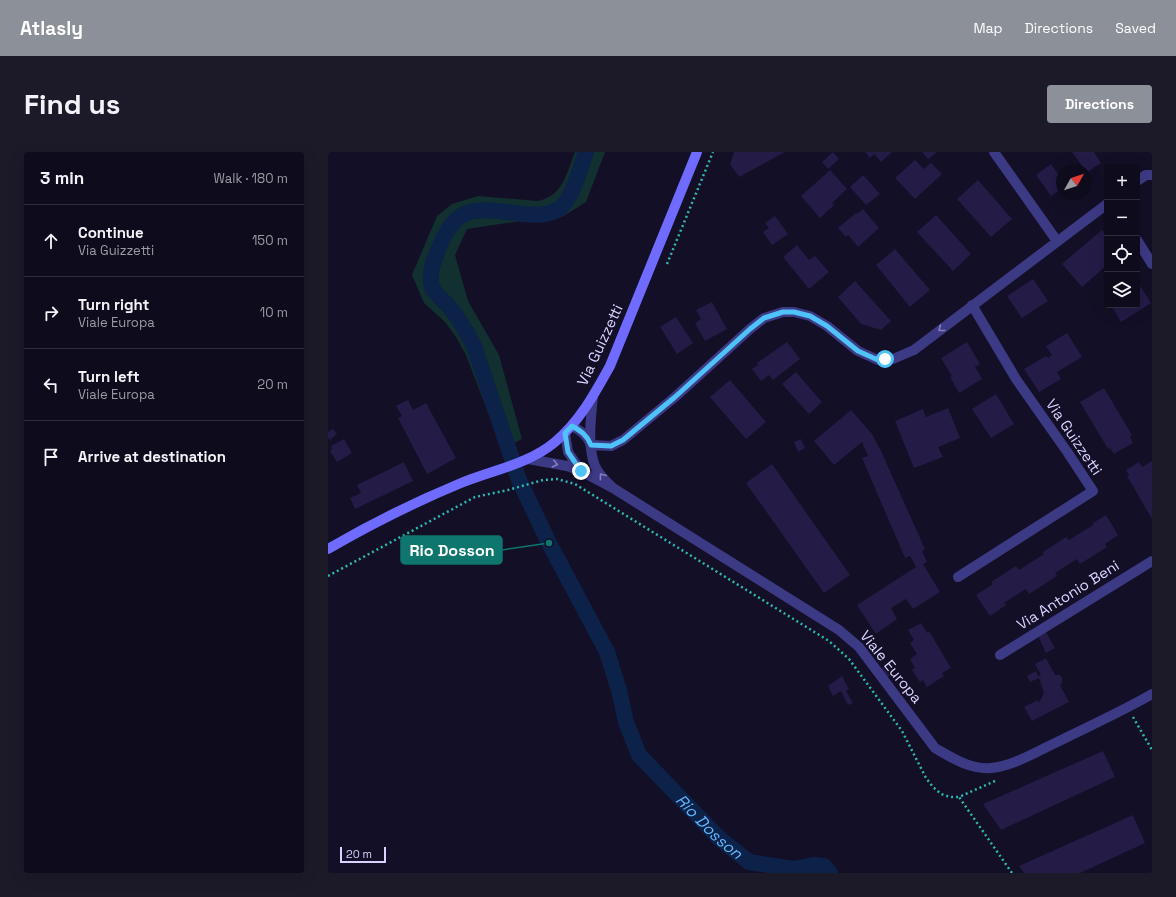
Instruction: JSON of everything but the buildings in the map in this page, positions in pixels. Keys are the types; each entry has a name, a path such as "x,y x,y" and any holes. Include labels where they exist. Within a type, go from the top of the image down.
{"street":[{"name":"Via Guizzetti","path":"328,549 425,498 463,482 528,459 543,451 568,429 593,396 610,366 697,152"},
{"path":"994,152 1057,241"},
{"path":"1140,179 1146,174 1152,175"},
{"path":"591,445 611,446 623,440 675,397 736,341 764,318 783,312 794,312 810,316 827,326 858,351 878,360 893,359 914,350 1104,206"},
{"path":"1140,245 1152,264"},
{"name":"Via Guizzetti","path":"958,577 1093,491 1016,379 972,305"},
{"name":"Viale Europa","path":"593,396 591,445 595,465 600,475 613,488"},
{"name":"Viale Europa","path":"581,471 568,452 568,429 583,432 591,445"},
{"name":"Viale Europa","path":"528,459 552,463 581,471 613,488 849,638 859,647 935,748 964,764 991,768 1015,762 1128,708 1152,694"},
{"name":"Via Antonio Beni","path":"1000,655 1152,560"}],"path":[{"path":"328,576 475,497 508,490 543,480 557,479 575,484 828,641 849,659 902,731 926,778 941,794 950,798 959,797 1001,778"},
{"path":"1128,708 1152,750"},
{"path":"1126,720 1140,713"},
{"path":"959,797 1012,873"}],"green space":[{"path":"575,152 605,152 586,202 562,217 467,229 455,255 468,301 499,355 522,439 502,449 466,355 456,337 445,322 424,303 412,275 437,216 452,204 478,196 538,201 547,198 559,189 566,176"}],"waterway":[{"name":"Rio Dosson","path":"586,152 576,183 568,198 559,209 546,214 537,215 482,210 462,215 454,222 446,233 437,252 431,272 432,287 455,314 474,346 519,480 549,543 607,652 619,690 626,722 639,755 719,838 749,862 794,869 814,865 824,866 830,873"}],"place":[{"name":"Rio Dosson","path":"549,543"}],"route":[{"path":"581,471 568,452 565,433 572,426 583,432 591,445 611,446 623,440 675,397 736,341 764,318 783,312 794,312 810,316 827,326 858,351 878,360 885,359"}]}
